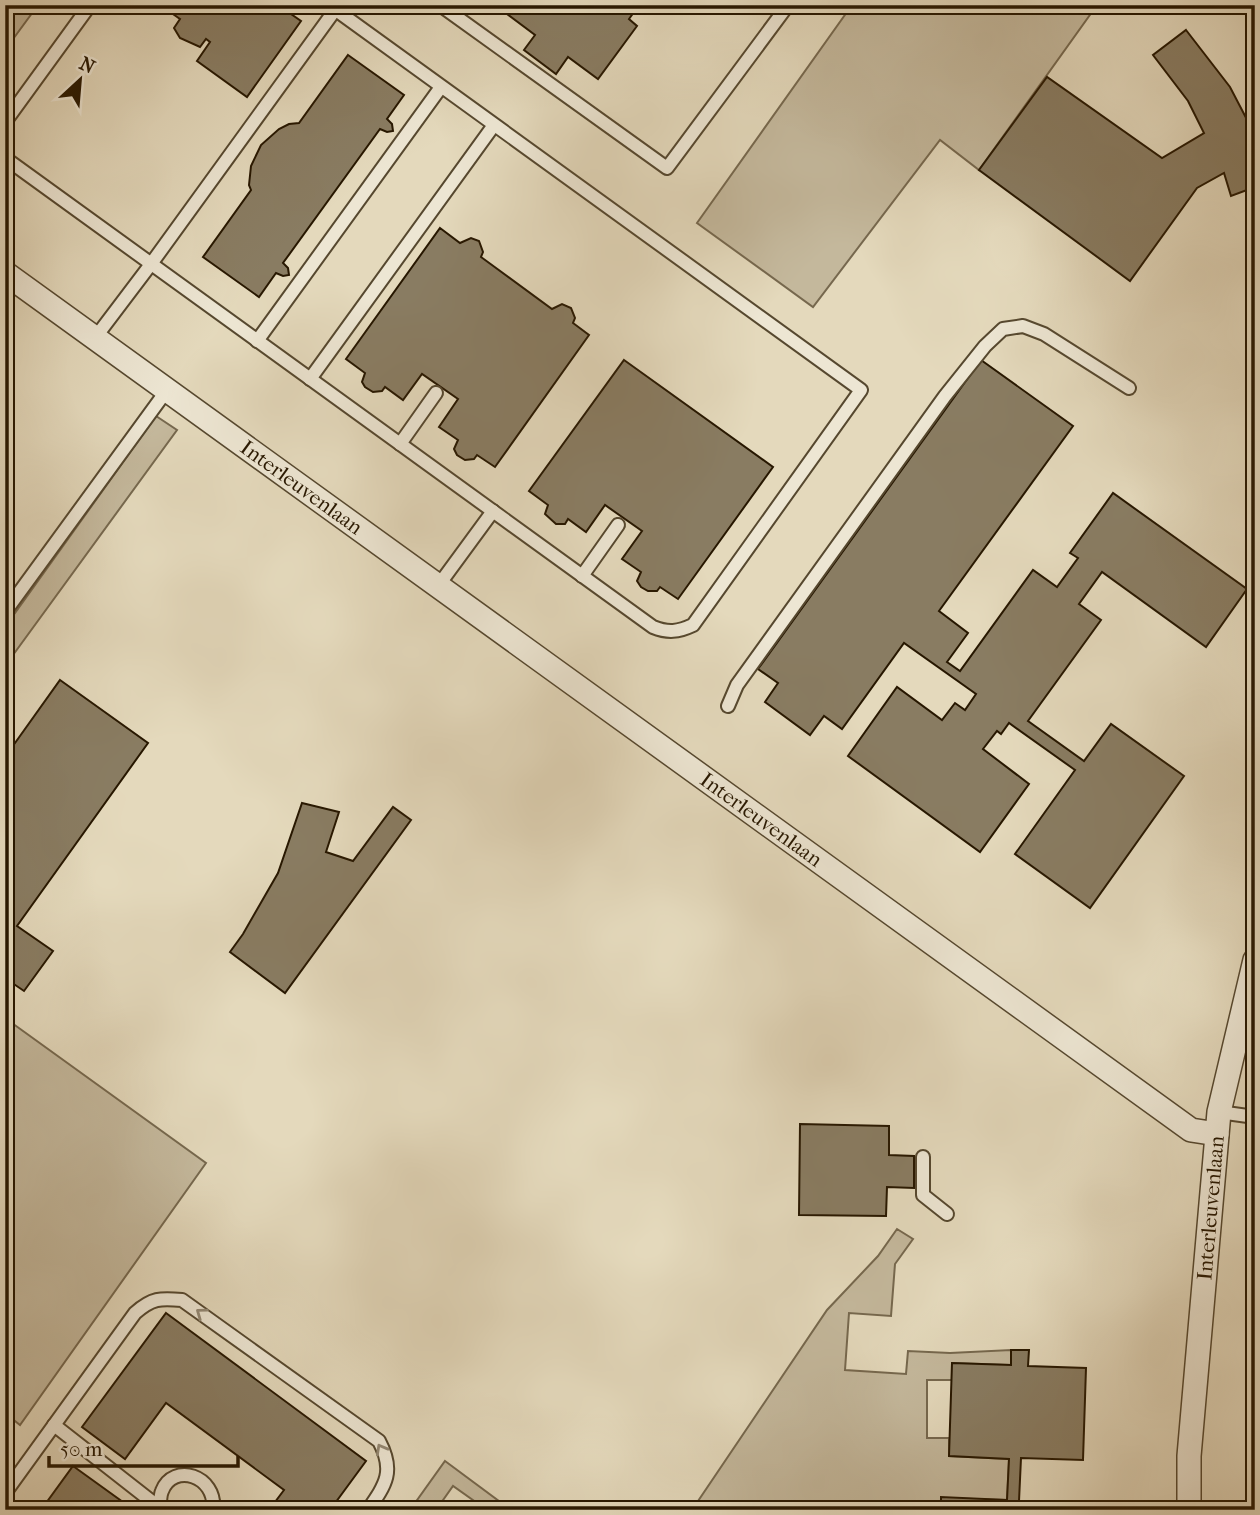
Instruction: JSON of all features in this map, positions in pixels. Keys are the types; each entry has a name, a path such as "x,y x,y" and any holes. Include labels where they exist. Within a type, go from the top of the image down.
{"street":[{"name":"Interleuvenlaan","path":"5,273 1191,1130 1218,1123 1189,1456 1189,1510"},
{"path":"1218,1123 1255,960"}],"lane":[{"path":"5,122 90,5"},
{"path":"440,5 667,169 788,5"},
{"path":"5,158 151,264 257,341 653,627 667,632 682,631 693,625 861,390 332,8 151,264 95,338"},
{"path":"257,341 441,87"},
{"path":"310,379 494,125"},
{"path":"728,706 737,685 945,396 985,346 1003,329 1023,326 1044,334 1129,388"},
{"path":"5,612 167,390"},
{"path":"400,444 436,393"},
{"path":"438,586 492,511"},
{"path":"583,576 618,525"},
{"path":"1218,1123 1255,1117"},
{"path":"923,1157 923,1195 947,1214"},
{"path":"5,1493 135,1313 149,1301 182,1300 379,1441 386,1453 389,1472 368,1510"},
{"path":"54,1425 162,1509"},
{"path":"162,1509 161,1492 167,1483 179,1476 196,1476 209,1486 214,1501 213,1510"}],"shaded area":[{"path":"5,5 38,5 5,50"},
{"path":"852,5 1097,5 979,170 940,140 813,307 697,223"},
{"path":"156,416 177,430 5,666 5,627"},
{"path":"5,1018 206,1163 20,1425 5,1413"},
{"path":"897,1229 913,1239 895,1264 891,1316 849,1313 845,1370 906,1374 908,1351 950,1353 1011,1350 1011,1365 953,1363 952,1380 927,1380 927,1438 949,1438 949,1456 1009,1459 1007,1500 941,1498 941,1510 692,1510 827,1310 878,1256"},
{"path":"445,1461 511,1510 487,1510 453,1486 436,1510 410,1510"}],"building":[{"path":"160,5 278,5 301,21 247,97 197,61 210,42 206,39 200,47 180,38 174,28 180,19"},
{"path":"495,5 639,5 629,19 637,26 598,79 568,57 556,74 524,50 535,35"},
{"path":"1186,30 1230,87 1255,135 1255,187 1231,196 1224,173 1197,188 1130,281 979,170 1047,77 1162,158 1204,133 1188,101 1153,55"},
{"path":"348,55 404,95 387,119 392,124 393,131 380,129 283,263 288,268 289,275 276,273 259,297 203,257 251,190 251,166 261,145 279,129 299,123"},
{"path":"440,228 460,243 471,238 479,241 483,252 481,257 552,309 562,304 571,308 575,318 573,323 589,335 495,467 477,455 474,459 465,460 457,455 454,449 458,440 439,427 458,399 422,374 403,400 385,387 382,391 373,392 362,382 365,373 346,359"},
{"path":"624,360 773,467 678,599 660,587 657,591 648,591 641,587 637,581 641,572 622,559 642,531 605,505 586,532 568,519 565,524 556,524 545,514 548,505 529,491"},
{"path":"981,360 1073,426 939,611 968,633 947,662 960,671 1033,570 1057,587 1078,558 1070,553 1113,493 1247,589 1206,647 1102,572 1079,604 1101,620 1028,721 1084,761 1111,724 1184,776 1090,908 1015,854 1075,770 1009,723 1001,734 997,731 983,749 1029,784 980,852 848,756 897,687 942,720 955,703 965,710 976,694 904,643 842,729 824,716 810,735 765,702 778,683 758,669"},
{"path":"60,680 148,743 17,926 53,951 24,991 5,978 5,757"},
{"path":"302,803 339,812 326,852 353,861 393,807 411,820 285,993 230,952 278,873"},
{"path":"800,1124 889,1126 889,1155 914,1156 914,1188 887,1187 886,1216 799,1215"},
{"path":"166,1313 366,1461 330,1510 269,1510 284,1490 166,1403 125,1459 82,1427"},
{"path":"1011,1350 1029,1350 1028,1366 1086,1368 1083,1460 1021,1458 1019,1501 1061,1502 1061,1510 941,1510 941,1497 1007,1500 1009,1459 949,1456 952,1363 1011,1365"},
{"path":"73,1466 134,1510 41,1510"}]}
